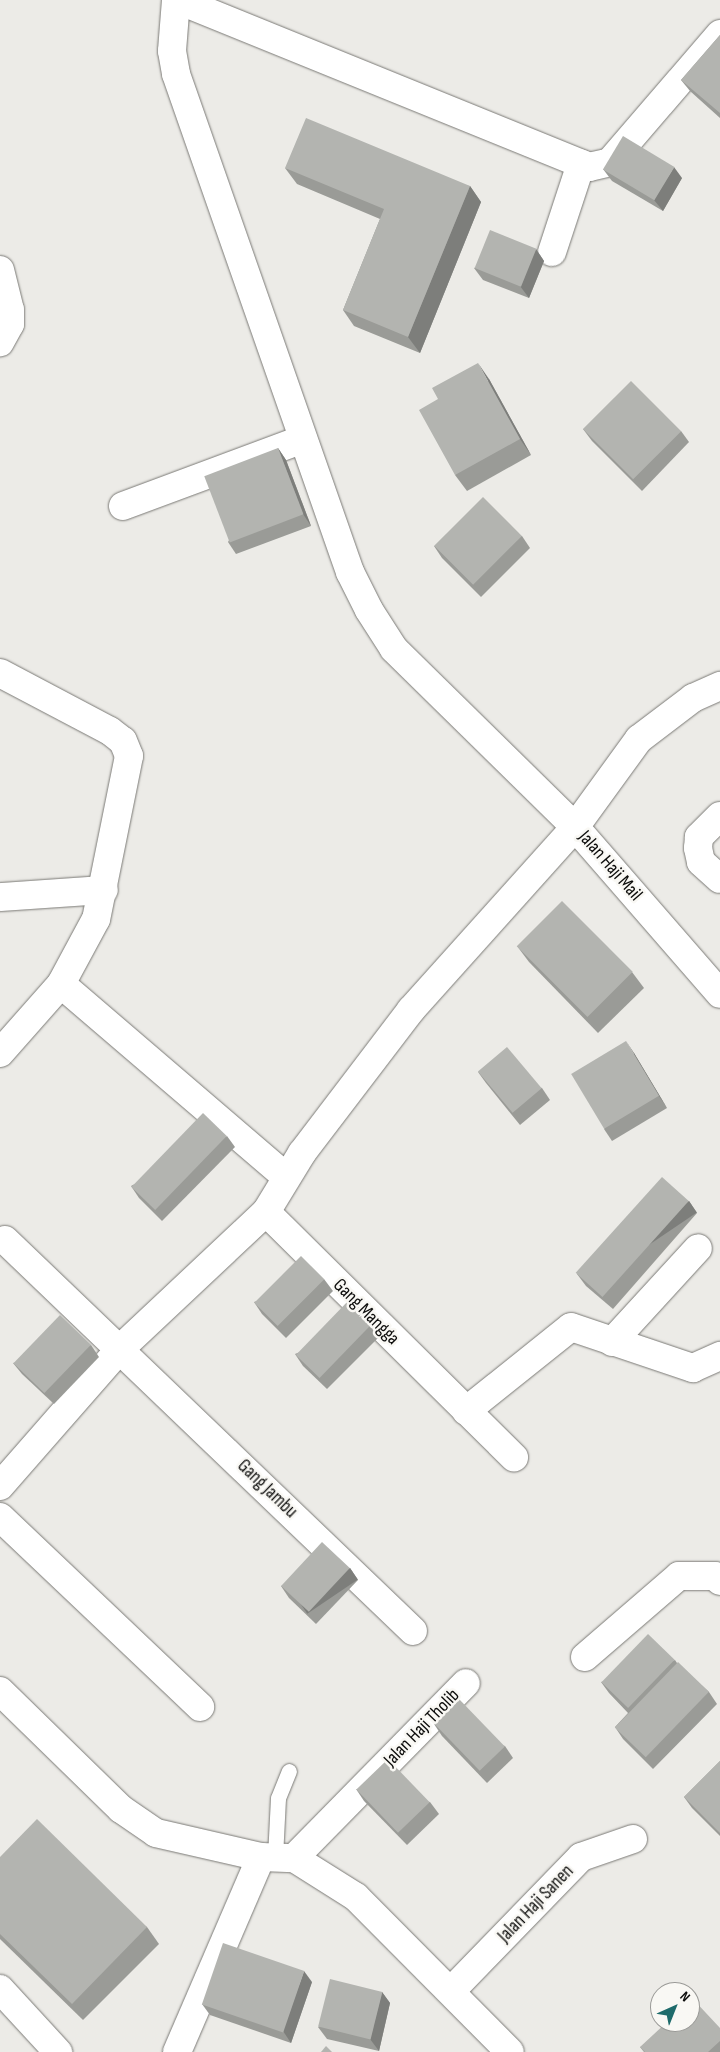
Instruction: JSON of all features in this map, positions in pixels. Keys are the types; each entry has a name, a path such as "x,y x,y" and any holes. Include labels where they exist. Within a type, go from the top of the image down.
{"street":[{"path":"0,1486 121,1348 266,1212 286,1177 411,1010 575,826 394,649 350,572 176,74 172,51 177,0 581,164 596,168 610,162 720,34"},
{"path":"552,252 581,164"},
{"path":"0,270 10,310 10,324 0,342"},
{"path":"123,506 303,439"},
{"path":"0,673 123,741 128,756 104,890 96,919 61,984 0,1053"},
{"name":"Jalan Haji Mail","path":"720,686 693,698 639,740 575,826 720,994"},
{"path":"720,816 700,837 698,848 701,862 720,879"},
{"path":"0,897 104,890"},
{"path":"61,984 101,1015 142,1054 286,1177"},
{"name":"Gang Mangga","path":"266,1212 514,1457"},
{"name":"Gang Jambu","path":"6,1240 121,1348 413,1631"},
{"path":"612,1342 698,1248"},
{"path":"466,1411 563,1330 579,1327 612,1342 693,1368 720,1356"},
{"path":"0,1517 200,1707"},
{"path":"585,1657 679,1576 715,1576 720,1581"},
{"name":"Jalan Haji Tholib","path":"277,1857 466,1683"},
{"path":"0,1691 121,1809 156,1833 277,1857 356,1897 452,1990 510,2052"},
{"name":"Jalan Haji Sanen","path":"452,1990 581,1857 633,1839"},
{"path":"178,2052 277,1857"},
{"path":"0,1989 58,2052"}],"lane":[{"path":"277,1857 278,1798 288,1771"}],"building":[{"path":"720,35 720,113 681,80"},
{"path":"306,118 470,186 408,337 343,310 384,209 285,168"},
{"path":"623,136 674,167 654,200 603,169"},
{"path":"490,230 536,249 521,287 475,268"},
{"path":"478,363 520,439 455,475 419,410 438,399 432,388"},
{"path":"631,381 681,431 633,479 583,429"},
{"path":"278,448 303,514 230,543 204,476"},
{"path":"483,497 522,536 473,585 434,546"},
{"path":"562,901 633,972 587,1017 517,946"},
{"path":"626,1041 659,1096 604,1129 571,1074"},
{"path":"507,1047 542,1088 513,1113 478,1071"},
{"path":"203,1113 227,1136 155,1210 131,1187"},
{"path":"662,1177 689,1201 602,1297 576,1273"},
{"path":"301,1256 324,1279 278,1326 254,1303"},
{"path":"350,1299 374,1322 320,1378 296,1355"},
{"path":"60,1315 91,1345 44,1393 13,1363"},
{"path":"322,1542 350,1568 309,1612 281,1586"},
{"path":"648,1634 675,1660 628,1708 601,1682"},
{"path":"678,1662 709,1692 646,1757 615,1727"},
{"path":"459,1699 505,1746 480,1771 434,1723"},
{"path":"388,1759 430,1802 398,1833 356,1790"},
{"path":"720,1761 720,1833 684,1797"},
{"path":"37,1819 147,1927 72,2004 0,1934 0,1857"},
{"path":"223,1943 304,1971 283,2032 202,2004"},
{"path":"330,1979 382,1992 371,2040 318,2027"},
{"path":"700,2007 720,2028 720,2041 708,2052 645,2052 640,2047 656,2032 700,2032"},
{"path":"326,2046 332,2052 321,2052"}]}
